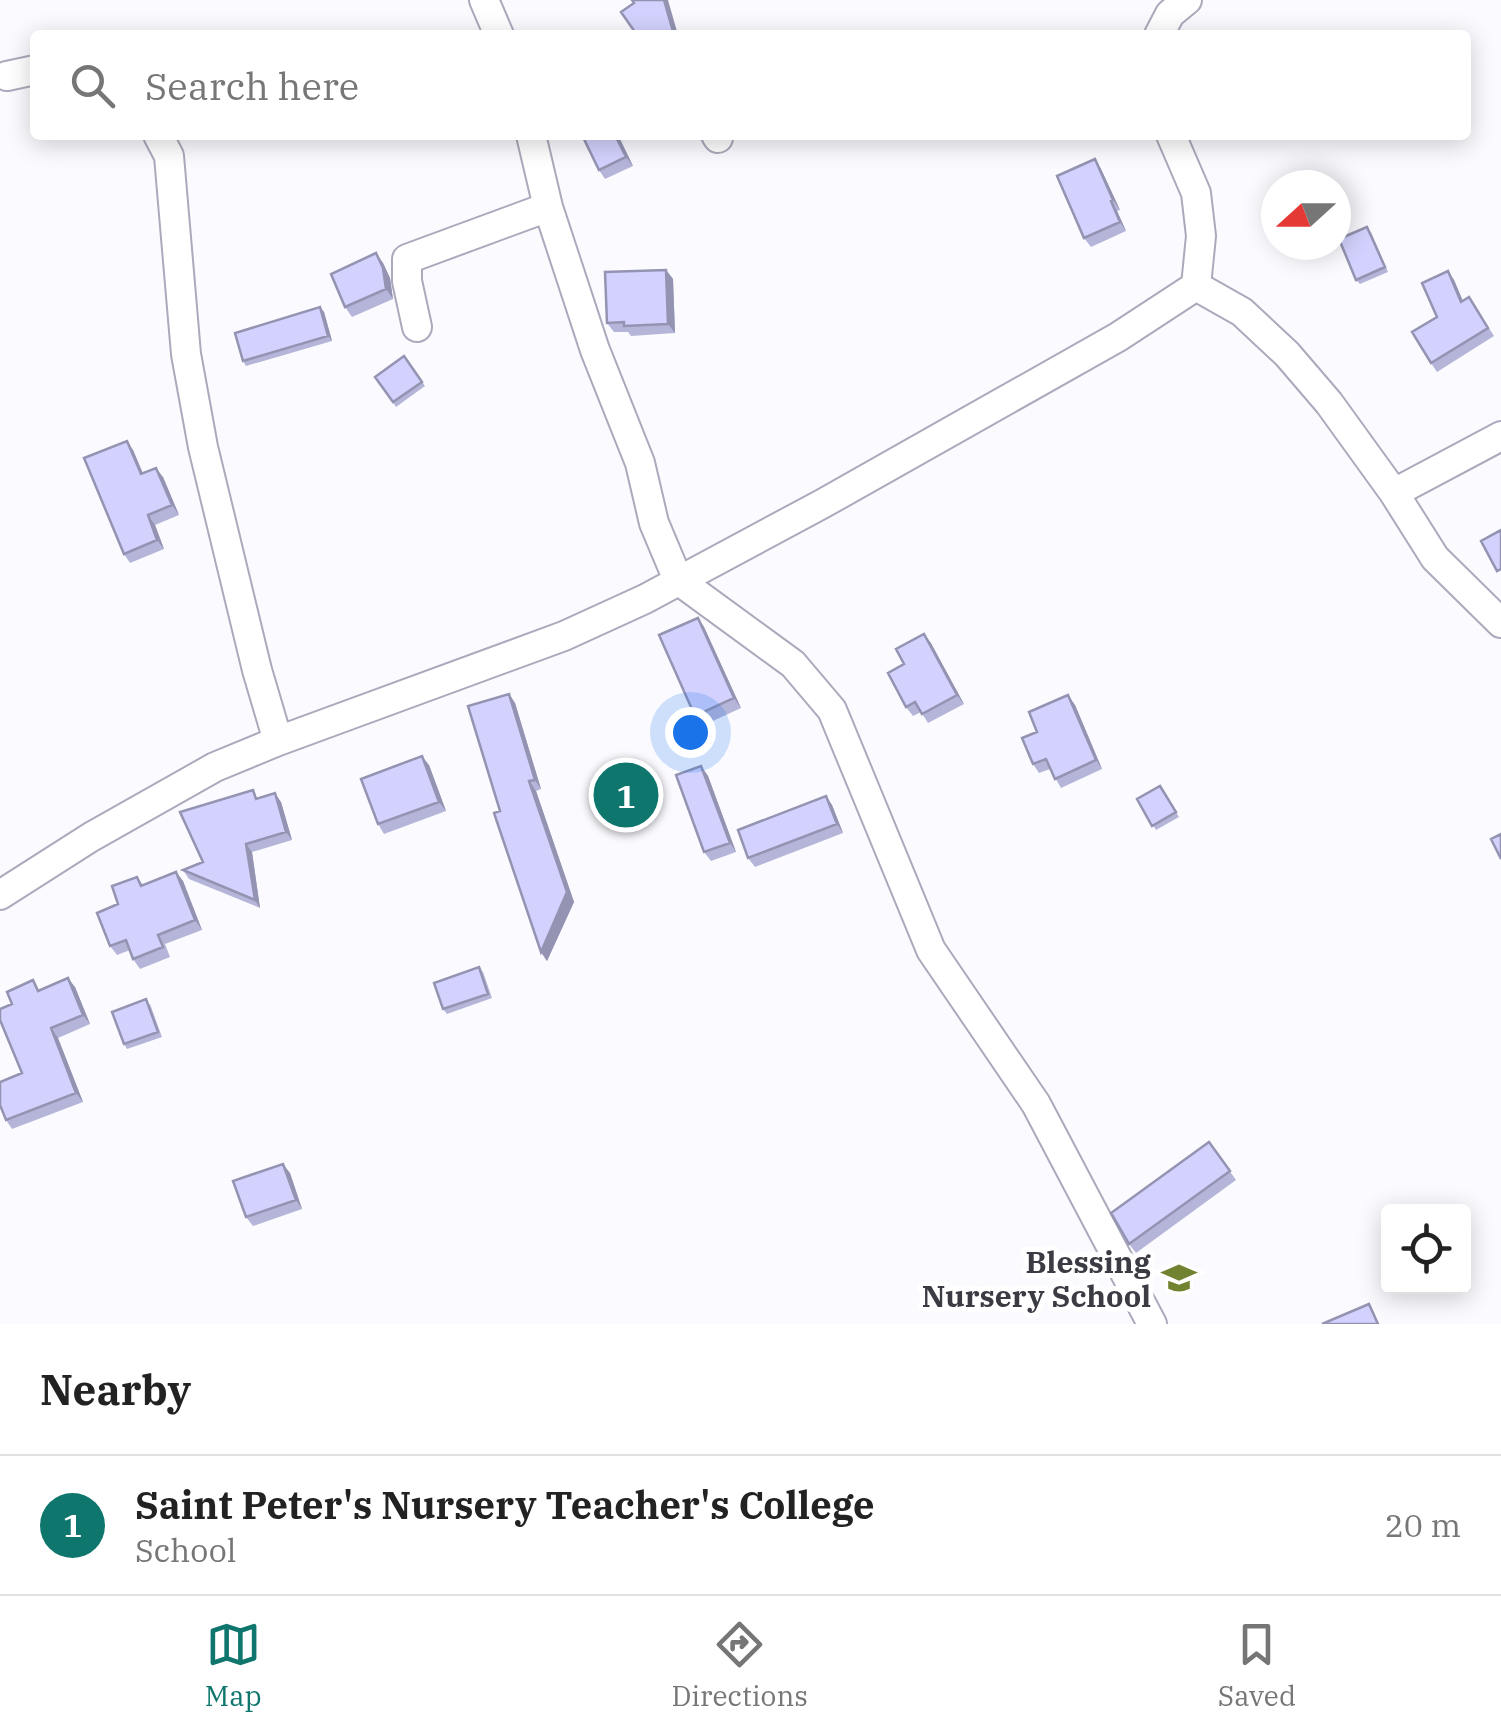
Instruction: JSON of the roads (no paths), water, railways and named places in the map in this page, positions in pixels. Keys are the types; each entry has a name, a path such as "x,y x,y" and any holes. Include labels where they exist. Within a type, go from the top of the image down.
{"street":[{"path":"484,0 497,30"},
{"path":"1161,30 1170,14 1187,0"},
{"path":"7,76 30,71"},
{"path":"161,140 169,156 186,354 203,447 278,741"},
{"path":"532,140 548,207 594,350 640,463 654,524 678,580 793,664 832,710 931,950 1036,1104 1152,1324"},
{"path":"1173,140 1196,193 1201,236 1196,286"},
{"path":"418,327 407,280 407,258 548,207"},
{"path":"0,895 214,767 564,636 645,599 1101,346 1196,286"},
{"path":"1196,286 1242,312 1287,354 1329,403 1435,558 1501,622"},
{"path":"1394,493 1501,436"}],"place":[{"name":"Saint Peter's Nursery Teacher's College","path":"626,795"},
{"name":"Blessing Nursery School","path":"1179,1278"}]}
